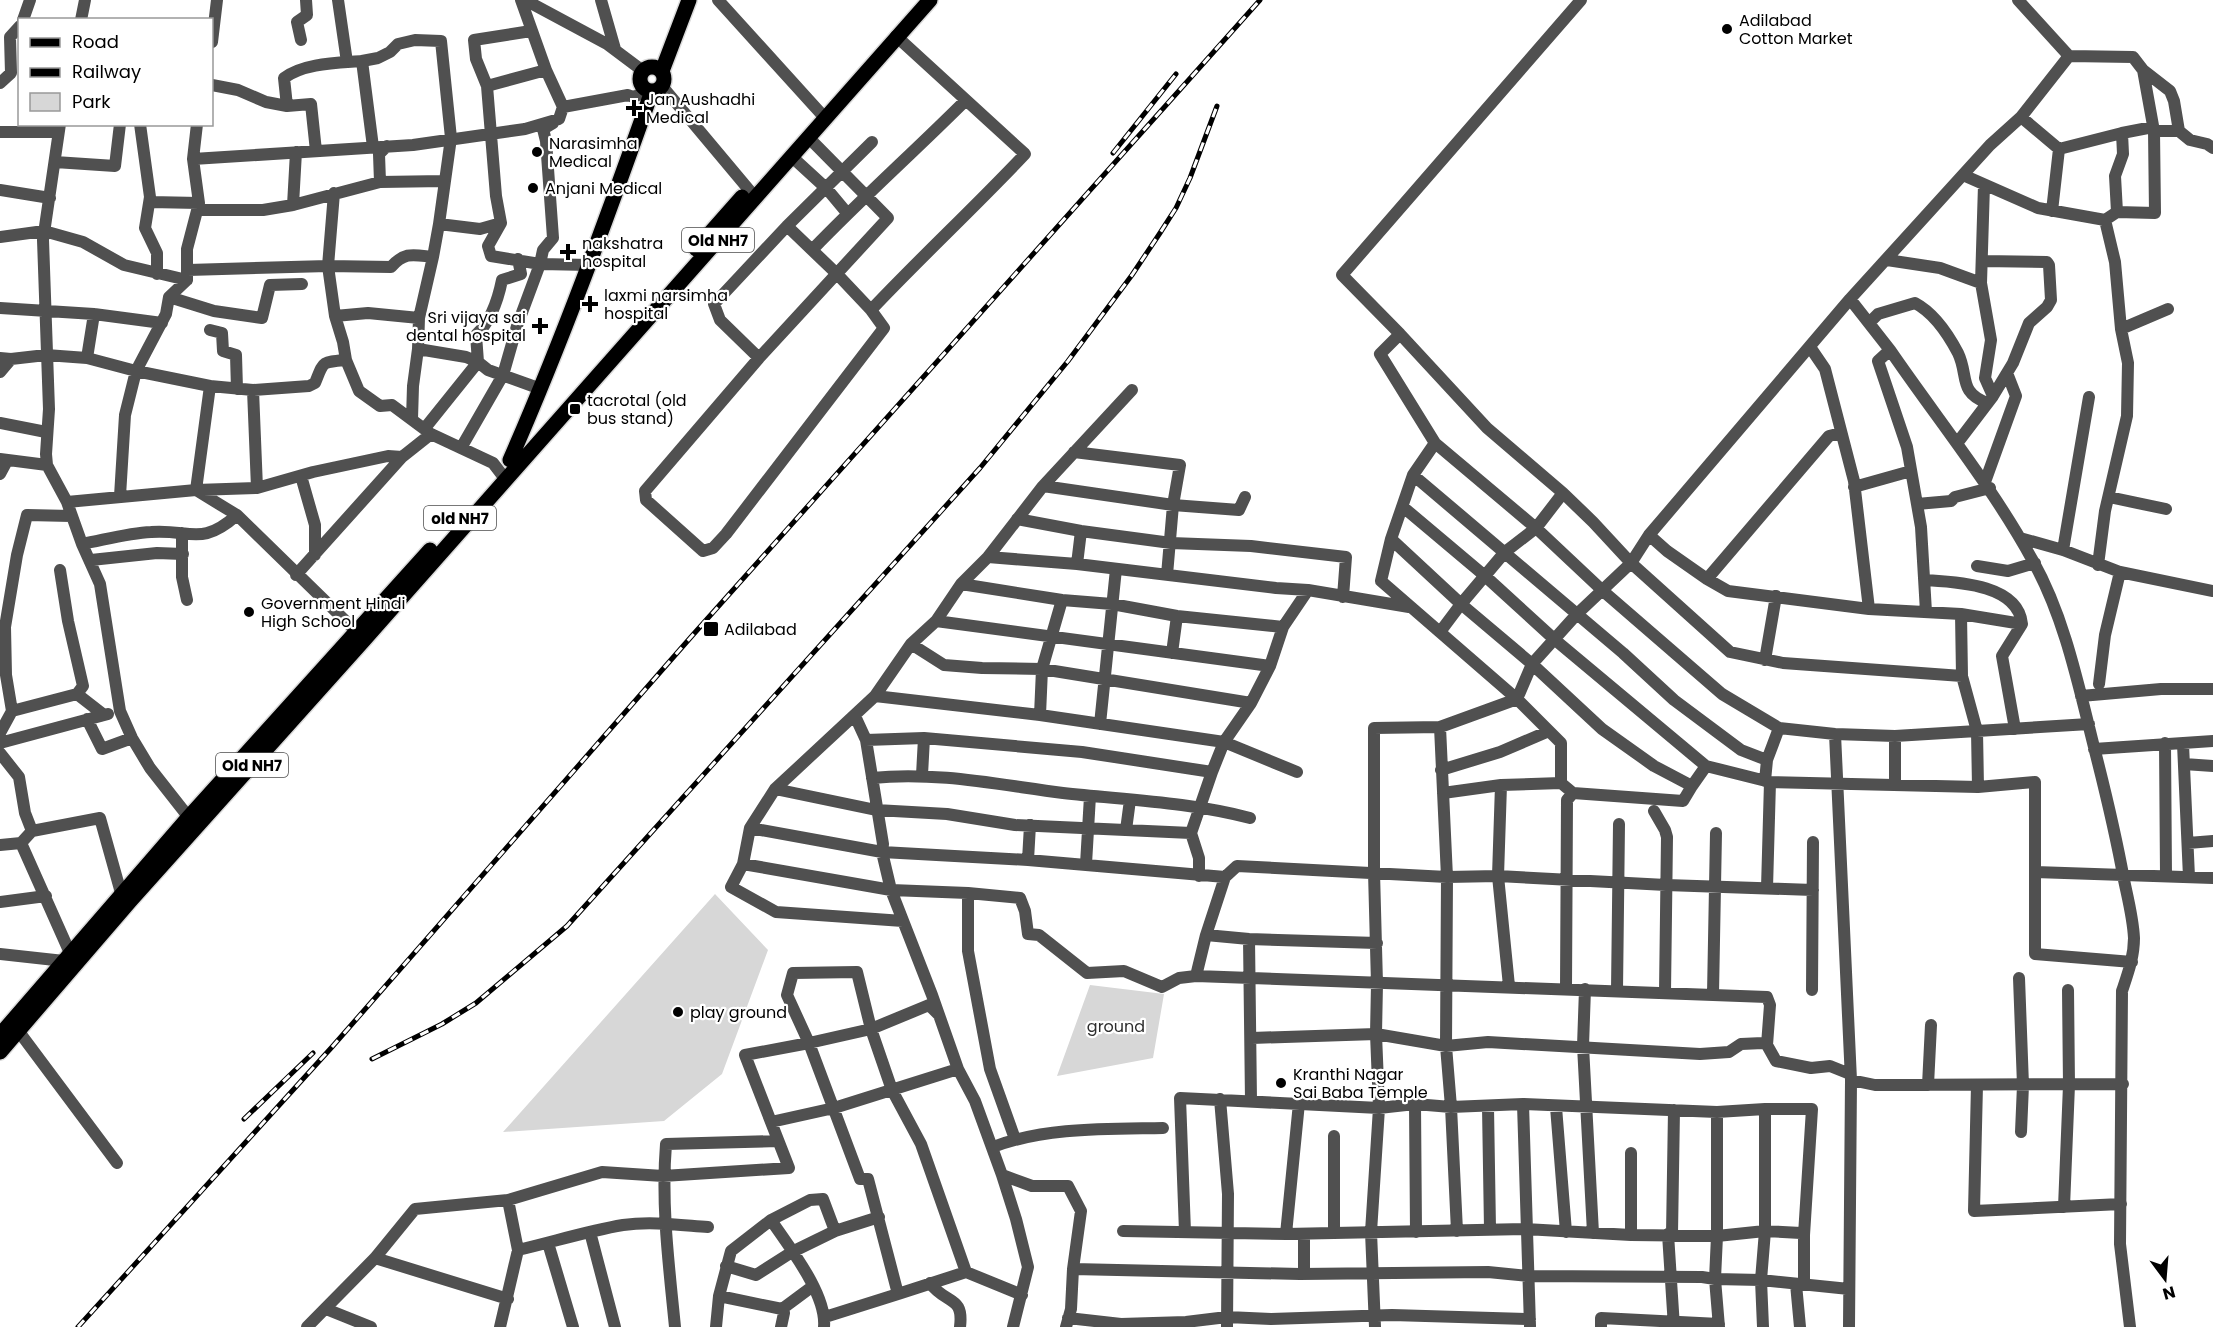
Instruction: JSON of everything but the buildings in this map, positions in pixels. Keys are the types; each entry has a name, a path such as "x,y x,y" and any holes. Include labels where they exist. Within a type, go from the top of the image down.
{"main road":[{"path":"506,471 590,265 689,0"},
{"path":"751,194 822,115 919,0"},
{"name":"Old NH7","path":"360,635 751,194 791,156 808,137 822,115 930,0"},
{"path":"643,71 655,67 656,85"},
{"name":"old NH7","path":"0,1035 16,1026 67,957 122,893 192,822 360,635"},
{"path":"0,1052 16,1026 130,901 192,822"}],"street":[{"path":"24,18 30,0"},
{"path":"81,18 85,0"},
{"path":"213,34 217,0"},
{"path":"302,40 297,22 307,15 306,0"},
{"path":"338,0 347,62"},
{"path":"461,448 503,375 543,250 553,238 546,141 543,129 559,119 563,107 531,31 523,0"},
{"path":"523,0 615,49 643,71"},
{"path":"601,0 615,49"},
{"path":"718,0 822,115"},
{"path":"1581,0 1342,275 1486,428 1563,493 1630,563 1730,652 1783,663 1962,676"},
{"path":"2018,0 2069,56 2133,57 2143,70 2170,91 2179,131"},
{"path":"0,82 11,73 10,38 18,28"},
{"path":"531,31 474,40 476,59 487,86 496,196 501,223 488,246 491,256 498,258 518,259 540,264 590,265"},
{"path":"871,310 931,246 976,206 1025,154 896,36"},
{"path":"287,106 284,78 291,73 304,68 378,58 390,52 398,44 415,40 441,41 451,138 439,224 419,318 412,418"},
{"path":"1375,1321 1371,1232 1379,1108 1376,1034 1374,728 1440,727 1517,699 1533,664 1554,639 1630,563 1649,534 1850,299 1990,145 2021,117 2069,56"},
{"path":"362,61 373,147"},
{"path":"487,86 546,70"},
{"path":"1963,175 2038,208 2052,211 2105,220 2117,212 2155,213 2154,129 2143,70"},
{"path":"213,85 238,90 266,102 287,106 312,104 316,151"},
{"path":"563,107 633,96 656,85 751,194"},
{"path":"812,250 866,194 896,169 966,100"},
{"path":"2021,117 2059,149"},
{"path":"193,159 413,145 525,129 559,119"},
{"path":"56,162 115,166 120,126"},
{"path":"140,126 150,202 145,228 157,253 157,274"},
{"path":"120,496 125,415 136,371 162,323 169,297 188,275 187,249 199,207 193,159 196,126"},
{"path":"0,132 59,128 56,162 44,231 49,409 46,432 47,465 67,502 100,584 120,711 132,738 150,768 192,822"},
{"path":"2059,149 2122,133 2154,129 2179,131 2190,140 2207,144 2213,148"},
{"path":"2117,212 2115,176 2123,154 2122,133"},
{"path":"787,226 837,273 871,310 883,325 883,331 726,534 711,550 703,551 646,500 645,491 759,358 837,273 888,218 808,137"},
{"path":"759,358 720,320 714,304 787,226 872,142"},
{"path":"380,183 380,154 387,146"},
{"path":"2052,211 2059,149"},
{"path":"292,204 296,152"},
{"path":"791,156 826,189 847,213"},
{"path":"150,202 263,210 380,183 444,181"},
{"path":"1984,185 1981,282 1991,340 1984,378 1990,400"},
{"path":"0,190 50,198"},
{"path":"334,193 328,266 335,316 346,360 359,391 380,405 392,405 428,431 506,471"},
{"path":"2098,565 2105,511 2127,416 2128,363 2121,329 2115,262 2105,220"},
{"path":"439,224 480,230 501,223"},
{"path":"0,237 44,231 82,242 124,265 157,274 188,275 328,266 391,267 399,257 410,255 433,257"},
{"path":"297,575 428,431 478,362 476,335 485,326 490,312 498,301 502,280 520,274 518,259"},
{"path":"1887,260 1940,268 1981,282"},
{"path":"1958,442 2007,373 2029,323 2047,307 2051,300 2049,265 2045,261 1982,261"},
{"path":"169,297 214,311 262,318 270,285 302,284"},
{"path":"1850,299 1870,322 1925,402 1958,442 2001,505 2035,563 2061,626 2089,724 2111,812 2134,938 2132,962 2122,991 2120,1244 2130,1327"},
{"path":"1870,322 1878,314 1915,303 1930,311 1959,354 1967,389 1976,399 1990,400"},
{"path":"0,308 94,314 162,323"},
{"path":"2121,329 2168,309"},
{"path":"335,316 368,313 419,318"},
{"path":"87,358 94,314"},
{"path":"210,330 222,333 223,351 236,355 237,389"},
{"path":"1400,334 1380,354 1435,443 1536,528 1603,591 1722,694 1779,728 1834,734 1895,736 2089,724"},
{"path":"1810,347 1825,369 1854,488 1869,609"},
{"path":"418,349 466,357 478,362 488,370 541,389"},
{"path":"1890,350 1878,361 1907,447 1917,504 1926,612"},
{"path":"0,372 5,358 46,355 87,358 210,386 253,390 309,386 315,383 320,367 324,364 346,360"},
{"path":"1988,485 2016,396 2007,373"},
{"path":"196,490 210,386"},
{"path":"253,390 257,488"},
{"path":"903,921 777,912 730,887 743,864 750,828 775,789 875,696 911,644 936,621 961,584 988,557 1043,486 1132,390"},
{"path":"2063,550 2089,397"},
{"path":"0,423 46,432"},
{"path":"1707,579 1770,508 1829,436 1841,433"},
{"path":"1435,443 1413,475 1391,539 1381,581 1517,699 1561,742 1561,783"},
{"path":"1074,452 1180,465 1173,504 1167,575"},
{"path":"67,502 196,490 257,488 388,456 402,457"},
{"path":"0,474 3,460 47,465"},
{"path":"1854,488 1911,471"},
{"path":"1413,475 1623,653 1674,700 1741,750 1767,760"},
{"path":"301,476 315,525 315,555"},
{"path":"1917,504 1951,501 1954,497 1988,485"},
{"path":"1043,486 1173,504 1239,510 1245,497"},
{"path":"196,490 237,514 360,635"},
{"path":"1440,632 1505,552 1536,528 1563,493"},
{"path":"2109,497 2166,509"},
{"path":"1402,507 1485,576 1554,639 1706,766 1768,781 1978,787 2035,782 2035,954 2132,962"},
{"path":"0,733 12,711 6,675 5,627 17,555 27,514 71,516"},
{"path":"82,544 151,532 182,533 192,536 207,534 219,529 237,514"},
{"path":"1017,519 1082,531 1171,543 1251,546 1346,557 1343,597"},
{"path":"1077,564 1082,531"},
{"path":"182,533 182,577 187,600"},
{"path":"1649,534 1667,551 1728,591 1869,609 1961,614 2022,624"},
{"path":"2020,537 2063,550 2120,572 2213,591"},
{"path":"1391,539 1461,604 1533,664 1602,729 1654,766 1692,786"},
{"path":"91,560 157,553 183,554"},
{"path":"988,557 1077,564 1308,590 1410,607"},
{"path":"1977,566 2008,571 2035,563"},
{"path":"1100,724 1116,569"},
{"path":"12,711 77,693 83,686 68,621 60,570"},
{"path":"2098,684 2105,636 2120,572"},
{"path":"1925,580 1972,584 2011,600 2021,613 2022,624 2002,656 2015,729"},
{"path":"961,584 1062,600 1112,604 1177,616 1282,627"},
{"path":"1199,876 1199,858 1191,833 1212,772 1224,742 1251,703 1270,666 1282,627 1308,590"},
{"path":"1765,660 1776,596"},
{"path":"1040,715 1042,669 1062,600"},
{"path":"1961,614 1962,676 1977,731 1978,787"},
{"path":"1172,653 1177,616"},
{"path":"936,621 1270,666"},
{"path":"911,644 944,665 1042,669 1251,703"},
{"path":"2081,696 2161,689 2213,689"},
{"path":"77,693 104,715"},
{"path":"875,696 1040,715 1224,742 1297,772"},
{"path":"0,743 120,711"},
{"path":"855,716 866,740 882,852 891,890 958,1069 975,1101 993,1147 1016,1219 1028,1267 1013,1327"},
{"path":"87,719 102,749 132,738"},
{"path":"1440,727 1447,877 1446,1046 1457,1231"},
{"path":"1767,888 1767,760 1779,728"},
{"path":"1441,770 1500,752 1549,731"},
{"path":"1834,734 1850,1077 1849,1327"},
{"path":"1895,736 1895,784"},
{"path":"866,740 924,738 1082,752 1212,772"},
{"path":"922,775 924,738"},
{"path":"2094,749 2213,741"},
{"path":"2165,743 2166,875"},
{"path":"2183,744 2189,877"},
{"path":"0,753 19,777 25,813 32,831"},
{"path":"2184,764 2213,766"},
{"path":"1443,793 1501,785 1561,783 1573,793 1683,801 1706,766"},
{"path":"872,778 922,775 1201,807 1250,818"},
{"path":"1501,785 1498,876 1509,986"},
{"path":"775,789 876,810 947,814 1030,825 1191,833"},
{"path":"1566,988 1567,801 1573,793"},
{"path":"1086,864 1090,796"},
{"path":"1126,830 1130,800"},
{"path":"1654,811 1667,834 1665,992"},
{"path":"0,845 21,843 32,831 100,818 122,893"},
{"path":"1617,990 1619,824"},
{"path":"1028,860 1030,825"},
{"path":"750,828 882,852 1086,864 1225,877"},
{"path":"1713,994 1716,833"},
{"path":"2188,843 2213,841"},
{"path":"1812,990 1814,842"},
{"path":"0,954 67,957 46,896 21,843"},
{"path":"743,864 891,890 1020,898 1025,911 1028,934 1039,935 1090,974 1124,971 1162,987 1179,978 1197,976 1767,997 1770,1005 1767,1045"},
{"path":"1197,976 1206,935 1225,877 1237,866 1447,877 1498,876 1813,890"},
{"path":"2035,872 2213,878"},
{"path":"968,893 968,951 990,1069 1015,1139"},
{"path":"0,902 46,896"},
{"path":"1206,935 1249,939 1377,943"},
{"path":"1249,939 1251,1101"},
{"path":"898,1294 868,1179 860,1179 809,1043 787,995 793,973 857,972 871,1029 892,1090 921,1144 966,1272"},
{"path":"2019,978 2023,1085 2021,1132"},
{"path":"1585,989 1583,1047 1593,1233"},
{"path":"2064,1207 2069,1085 2068,990"},
{"path":"307,1327 375,1258 415,1209 508,1200 602,1172 663,1176 789,1168 745,1055 871,1029 929,1005 940,1016"},
{"path":"1928,1085 1931,1025"},
{"path":"16,1026 117,1163"},
{"path":"1252,1038 1376,1034 1446,1046 1488,1042 1700,1054 1730,1052 1742,1044 1762,1042 1767,1045 1776,1061 1811,1068 1830,1066 1871,1085 2123,1084"},
{"path":"771,1122 834,1108 958,1069"},
{"path":"1977,1085 1974,1211 2121,1204"},
{"path":"1185,1233 1180,1098 1379,1108 1415,1104 1451,1107 1523,1104 1717,1112 1812,1109 1800,1284 1800,1327"},
{"path":"1220,1099 1228,1194 1227,1322"},
{"path":"1286,1234 1299,1103"},
{"path":"1415,1104 1416,1232"},
{"path":"1002,1175 1032,1186 1068,1186 1081,1211 1073,1269 1071,1308 1067,1322 1121,1326 1227,1322 1530,1323 1525,1229 1523,1104"},
{"path":"1488,1107 1490,1229"},
{"path":"1556,1107 1566,1232"},
{"path":"1763,1327 1761,1280 1765,1231 1766,1109"},
{"path":"1674,1110 1670,1234 1674,1325"},
{"path":"1601,1327 1601,1318 1638,1324 1719,1326 1715,1279 1717,1112"},
{"path":"993,1147 1015,1139 1100,1129 1163,1128"},
{"path":"1334,1136 1334,1233"},
{"path":"675,1327 665,1223 663,1176 666,1144 778,1141"},
{"path":"1631,1153 1631,1235"},
{"path":"716,1327 719,1296 726,1266 731,1251 737,1245 771,1220 810,1200 823,1199 835,1231"},
{"path":"500,1327 518,1250 508,1200"},
{"path":"726,1266 756,1275 792,1252 835,1231 879,1217"},
{"path":"771,1220 813,1286 824,1322 898,1294 966,1272 1022,1295"},
{"path":"518,1250 570,1236 625,1225 665,1223 708,1227"},
{"path":"1123,1230 1304,1234 1525,1229 1631,1235 1717,1236 1765,1231 1804,1235"},
{"path":"590,1232 615,1327"},
{"path":"1304,1234 1304,1273"},
{"path":"548,1243 573,1327"},
{"path":"375,1258 508,1299"},
{"path":"1073,1269 1373,1274 1488,1272 1529,1276 1702,1277 1761,1280 1849,1289"},
{"path":"930,1283 937,1293 958,1305 962,1314 960,1327"},
{"path":"719,1296 782,1309 813,1286"},
{"path":"326,1309 371,1327"},
{"path":"781,1327 784,1313 782,1309"}],"green space":[{"name":"play ground","path":"715,894 768,950 722,1074 664,1121 503,1132"},
{"name":"ground","path":"1090,985 1164,994 1153,1058 1057,1076"}],"railway":[{"path":"78,1327 332,1047 691,637 1260,0"},
{"path":"1113,153 1176,74"},
{"path":"372,1059 442,1024 476,1003 567,926 980,468 1068,361 1160,233 1176,208 1190,178 1217,106"},
{"path":"244,1119 313,1053"}],"place":[{"name":"Adilabad Cotton Market","path":"1727,29"},
{"name":"Jan Aushadhi Medical","path":"634,108"},
{"name":"Narasimha Medical","path":"537,152"},
{"name":"Anjani Medical","path":"533,188"},
{"name":"nakshatra hospital","path":"568,252"},
{"name":"laxmi narsimha hospital","path":"590,304"},
{"name":"Sri vijaya sai dental hospital","path":"540,326"},
{"name":"tacrotal (old bus stand)","path":"575,409"},
{"name":"Government Hindi High School","path":"249,612"},
{"name":"Adilabad","path":"711,629"},
{"name":"play ground","path":"678,1012"},
{"name":"Kranthi Nagar Sai Baba Temple","path":"1281,1083"}]}
